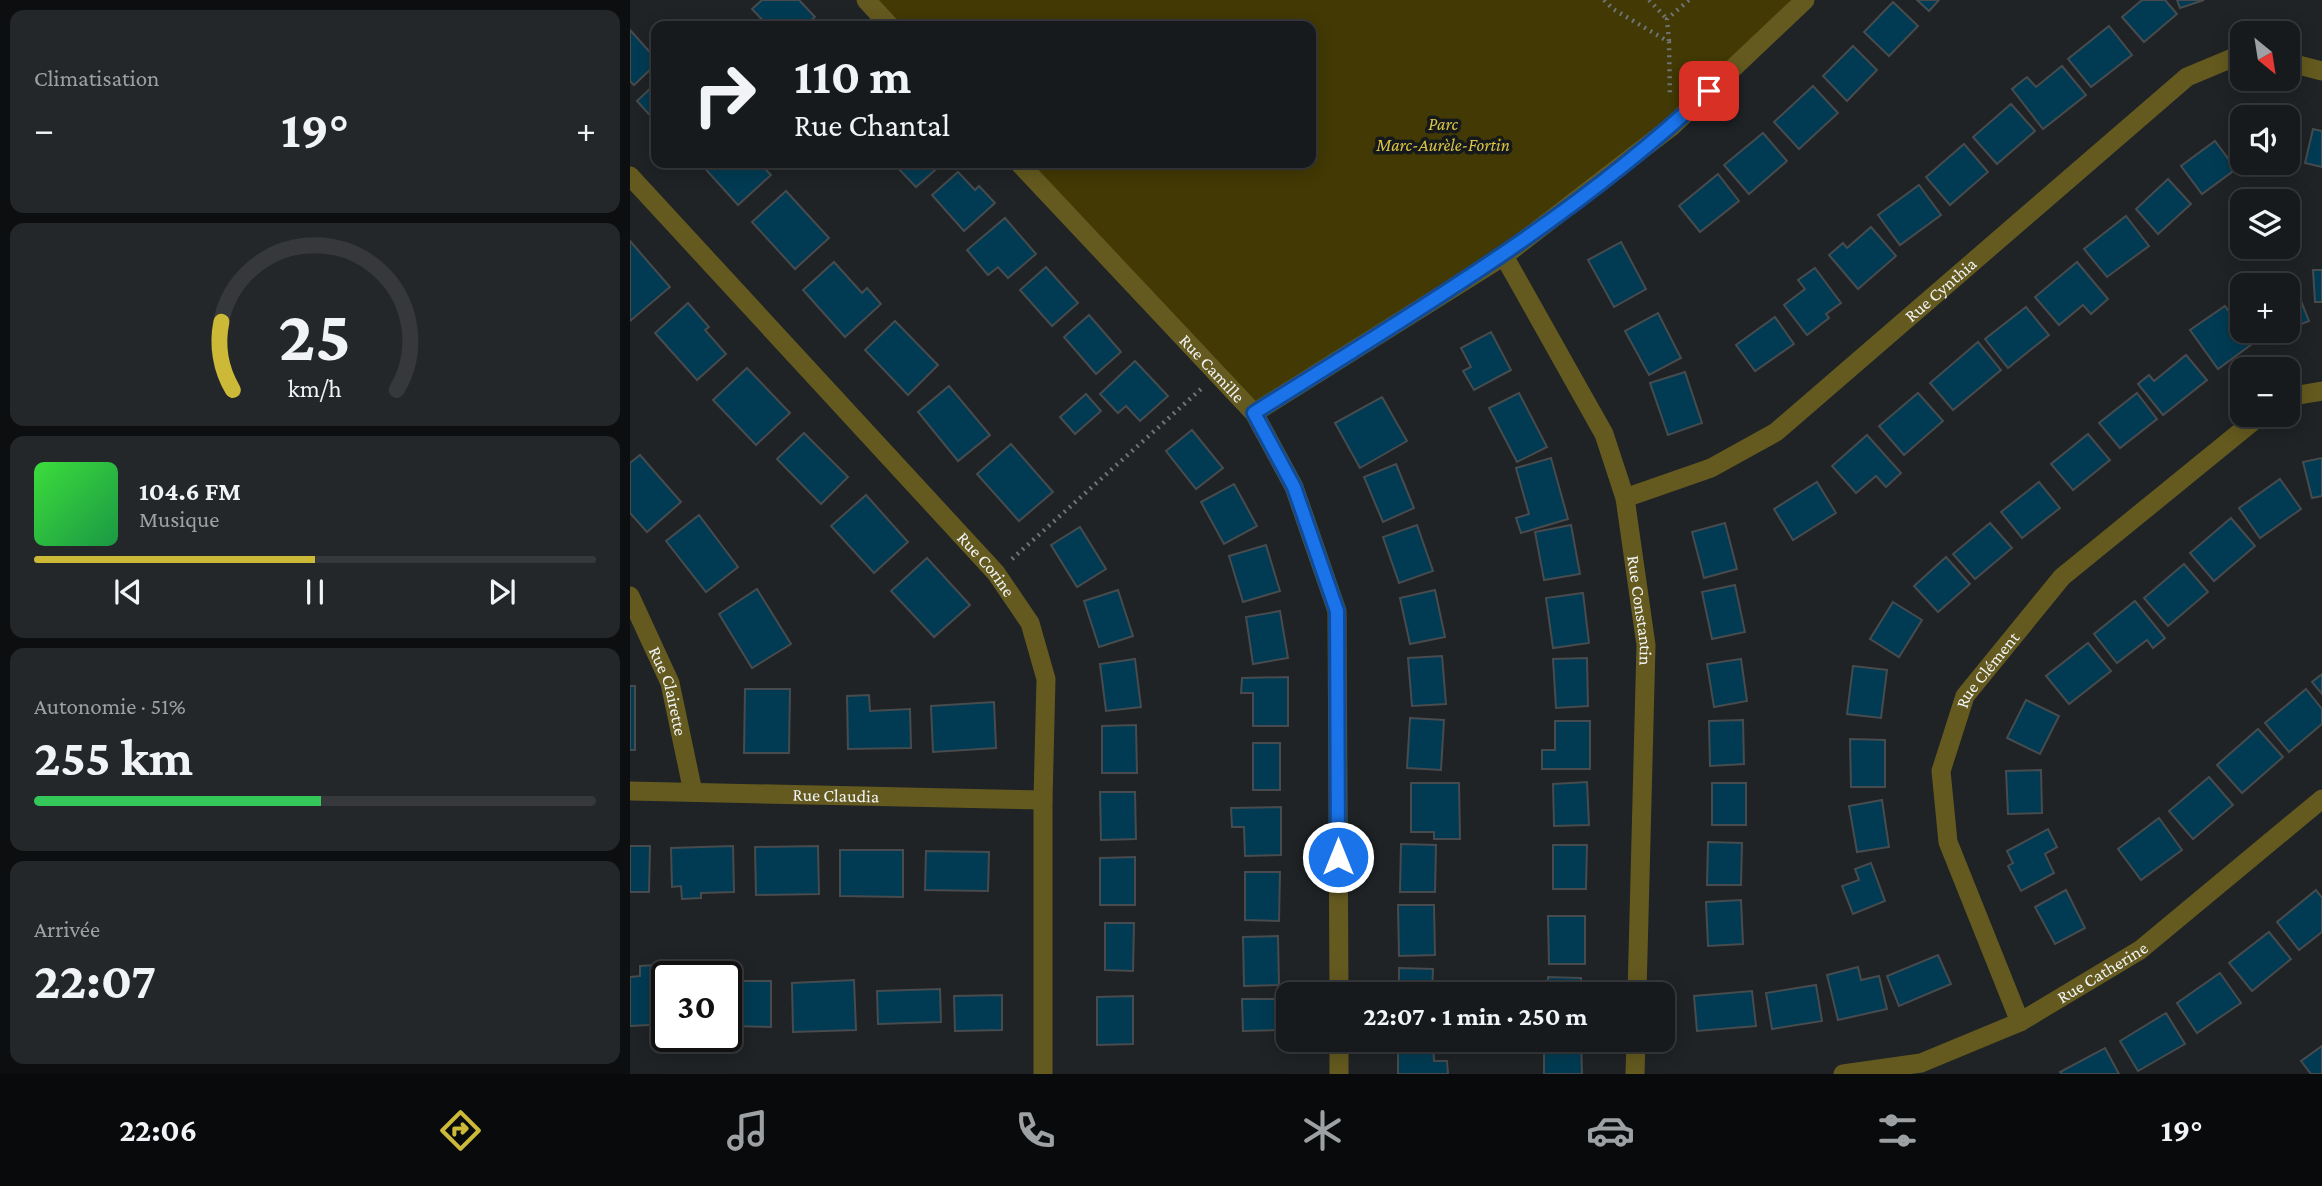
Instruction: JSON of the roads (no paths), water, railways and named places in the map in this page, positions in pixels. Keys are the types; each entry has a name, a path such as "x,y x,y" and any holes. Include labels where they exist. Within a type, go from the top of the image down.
{"street":[{"path":"866,0 885,21"},
{"path":"1254,413 1504,256 1671,127 1805,0"},
{"name":"Rue Cynthia","path":"1625,498 1712,468 1776,432 2186,77 2230,59"},
{"path":"2300,65 2322,71"},
{"name":"Rue Camille","path":"1023,168 1254,413 1294,487 1337,611 1339,982"},
{"name":"Rue Corine","path":"630,176 996,573 1030,623 1046,679 1043,1074"},
{"name":"Rue Constantin","path":"1504,256 1604,434 1625,498 1646,645 1637,982"},
{"path":"2300,395 2322,391"},
{"name":"Rue Clément","path":"2020,1022 1948,842 1941,771 1965,696 2062,577 2246,427"},
{"name":"Rue Clairette","path":"630,596 670,683 693,792"},
{"name":"Rue Claudia","path":"630,791 1044,800"},
{"name":"Rue Catherine","path":"1843,1074 1922,1063 2020,1022 2140,950 2322,799"},
{"path":"1339,1052 1339,1074"},
{"path":"1635,1074 1636,1052"}],"park label":[{"name":"Parc Marc-Aurèle-Fortin","path":"1443,134"}]}
